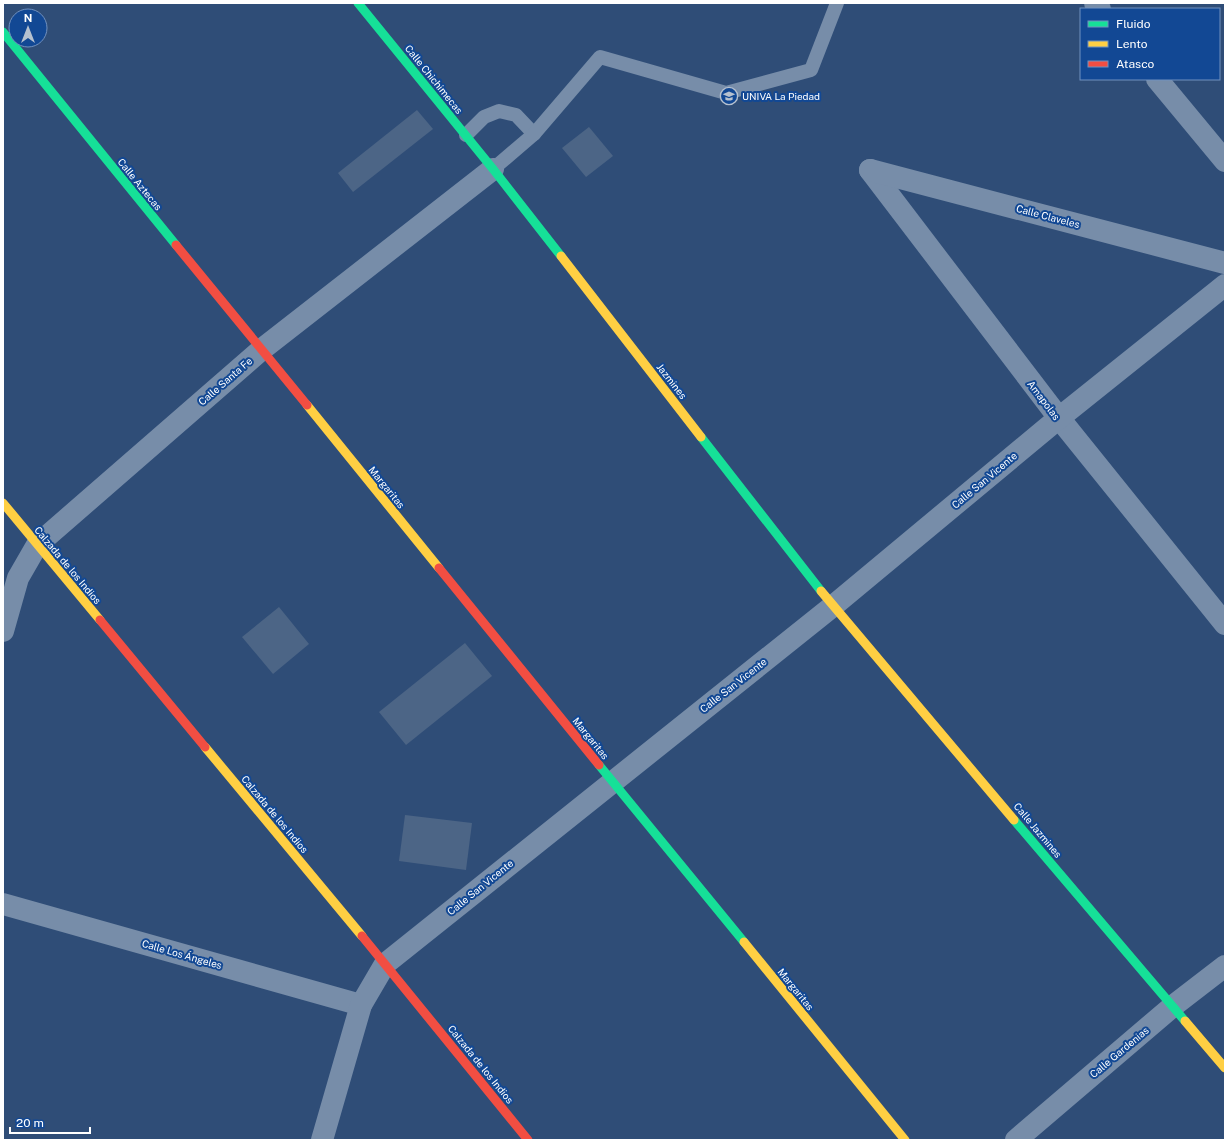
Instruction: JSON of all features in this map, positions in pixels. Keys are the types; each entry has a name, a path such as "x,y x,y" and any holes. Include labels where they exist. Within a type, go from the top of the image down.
{"street":[{"name":"Calle Chichimecas","path":"358,3 493,169"},
{"name":"Calle Aztecas","path":"3,32 261,350"},
{"path":"1158,80 1225,161"},
{"name":"Calle Santa Fe","path":"3,631 10,576 37,545 261,350 493,169"},
{"name":"Jazmines","path":"493,169 833,606"},
{"name":"Calle Claveles","path":"870,170 1225,263"},
{"name":"Amapolas","path":"870,170 1059,418 1225,624"},
{"name":"Calle San Vicente","path":"322,1140 361,1005 385,964 612,781 833,606 1059,418 1225,285"},
{"name":"Margaritas","path":"261,350 905,1140"},
{"name":"Calzada de los Indios","path":"3,503 385,964 528,1140"},
{"name":"Calle Jazmines","path":"833,606 1225,1068"},
{"name":"Calle Los Ángeles","path":"3,904 361,1005"},
{"name":"Calle Gardenias","path":"1016,1140 1173,1006 1225,966"}],"lane":[{"path":"493,169 534,134 600,57 726,93 811,70 837,3"},
{"path":"466,135 484,117 500,111 516,115 534,134"}],"building":[{"path":"417,110 433,129 353,192 338,173"},
{"path":"589,127 613,156 586,177 562,148"},
{"path":"279,607 309,644 273,674 242,637"},
{"path":"465,643 492,676 406,745 379,712"},
{"path":"405,815 472,823 466,870 399,861"}],"traffic: fast":[{"path":"358,3 493,169 561,256"},
{"path":"3,32 176,245"},
{"path":"701,437 821,591"},
{"path":"599,765 744,942"},
{"path":"1014,820 1185,1021"}],"traffic: slow":[{"path":"561,256 701,437"},
{"path":"307,405 439,568"},
{"path":"3,503 100,620"},
{"path":"821,591 1014,820"},
{"path":"205,747 362,936"},
{"path":"744,942 905,1140"},
{"path":"1185,1021 1225,1068"}],"traffic: jam":[{"path":"176,245 307,405"},
{"path":"439,568 599,765"},
{"path":"100,620 205,747"},
{"path":"362,936 528,1140"}],"place":[{"name":"UNIVA La Piedad","path":"729,96"}]}
